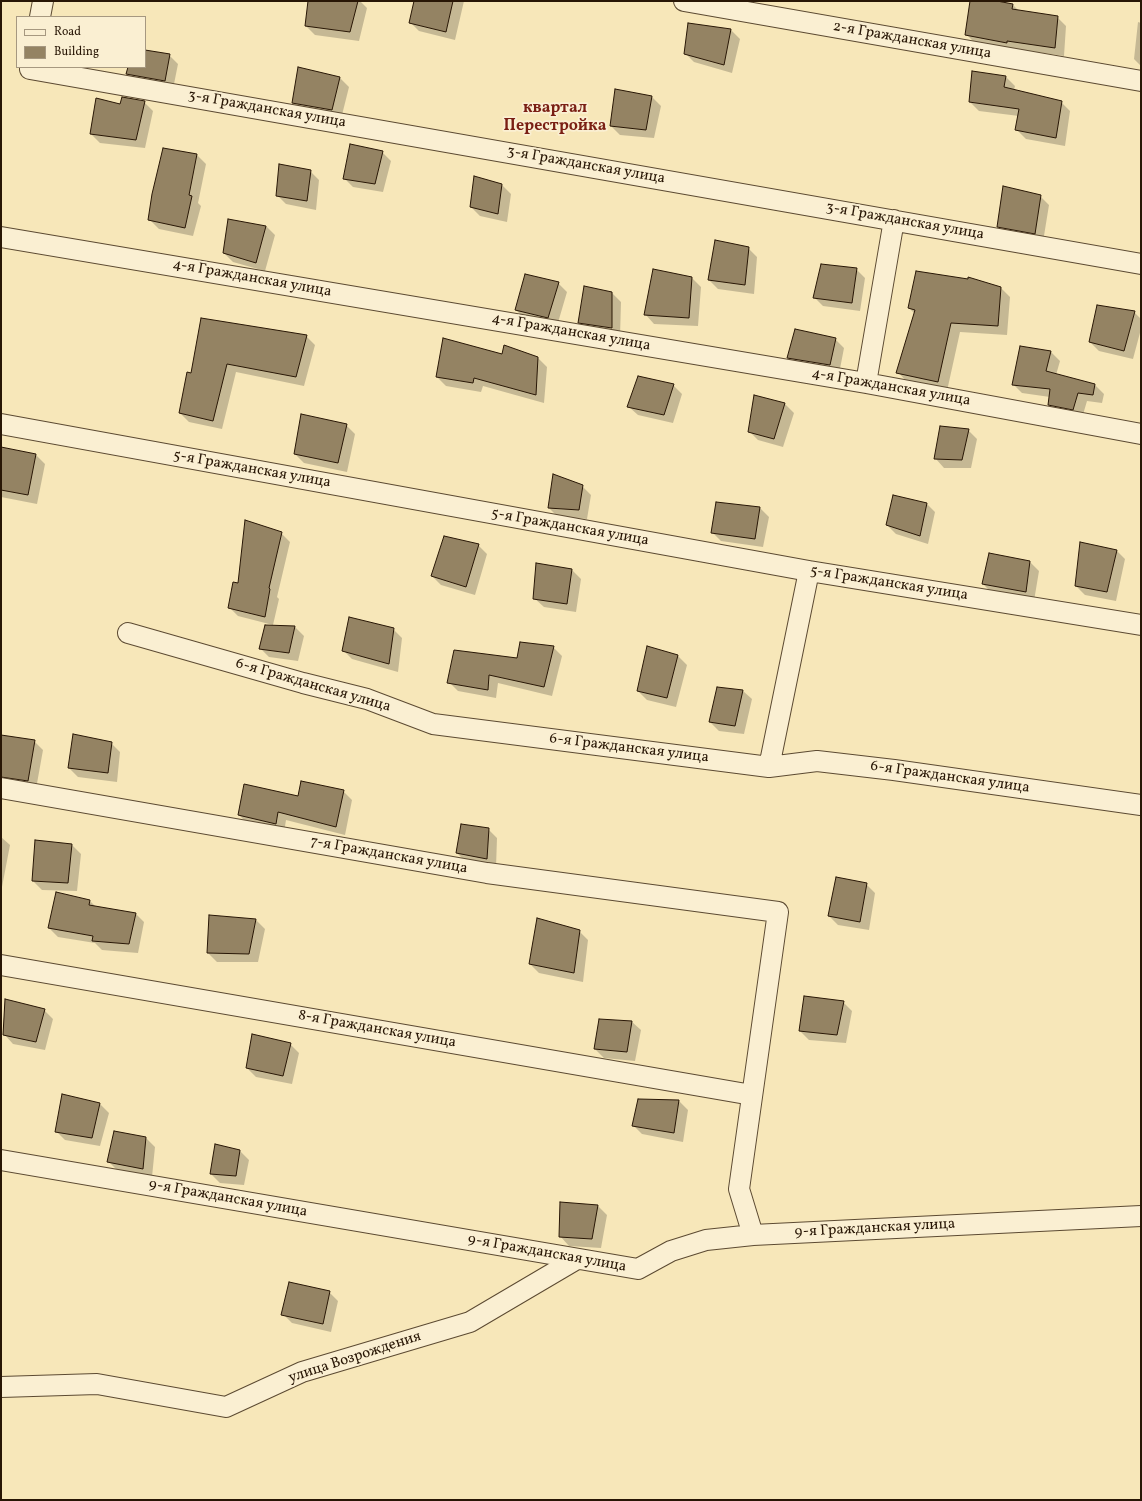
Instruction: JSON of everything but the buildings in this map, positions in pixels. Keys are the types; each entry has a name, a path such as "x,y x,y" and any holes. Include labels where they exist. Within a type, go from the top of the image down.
{"street":[{"path":"40,16 43,1"},
{"name":"2-я Гражданская улица","path":"684,1 1141,81"},
{"name":"3-я Гражданская улица","path":"31,68 1141,264"},
{"path":"866,383 894,220"},
{"name":"4-я Гражданская улица","path":"1,237 866,383 1141,434"},
{"name":"5-я Гражданская улица","path":"1,424 809,571 1141,625"},
{"path":"769,767 809,571"},
{"name":"6-я Гражданская улица","path":"128,634 303,683 367,699 433,724 769,767 816,761 894,770 1141,804"},
{"name":"7-я Гражданская улица","path":"1,788 487,873 778,912 752,1095"},
{"name":"8-я Гражданская улица","path":"1,965 752,1095"},
{"path":"752,1095 739,1189 753,1235"},
{"name":"9-я Гражданская улица","path":"1,1160 638,1269 671,1251 706,1240 753,1235 1141,1216"},
{"name":"улица Возрождения","path":"1,1386 97,1384 226,1407 302,1372 470,1322 577,1259"}],"district":[{"name":"квартал Перестройка","path":"555,118"}]}
